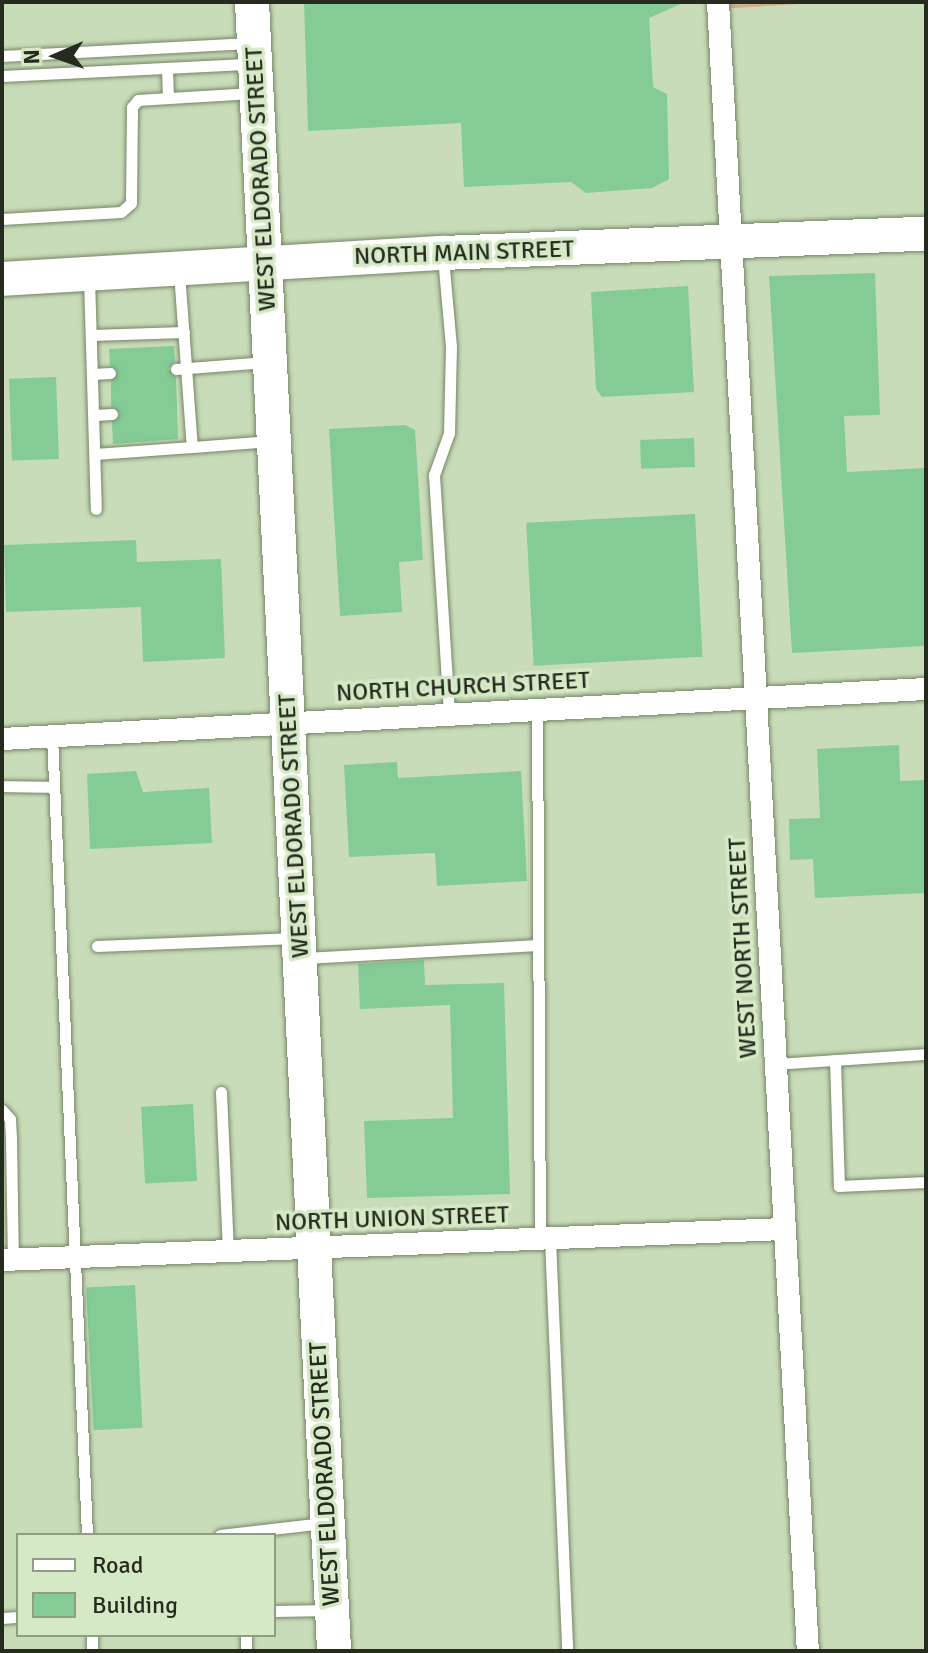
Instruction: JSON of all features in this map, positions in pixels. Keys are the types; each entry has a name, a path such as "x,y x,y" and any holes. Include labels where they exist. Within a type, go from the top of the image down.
{"main road":[{"name":"WEST ELDORADO STREET","path":"252,2 334,1651"},
{"name":"NORTH MAIN STREET","path":"2,279 443,253 926,234"}],"street":[{"name":"WEST NORTH STREET","path":"718,2 808,1651"},
{"name":"NORTH CHURCH STREET","path":"2,739 926,689"},
{"name":"NORTH UNION STREET","path":"8,1260 784,1229"}],"lane":[{"path":"2,56 255,66"},
{"path":"2,76 255,66"},
{"path":"2,219 121,212 131,203 132,107 138,100 168,97 255,66"},
{"path":"167,69 168,97"},
{"path":"443,253 451,346 449,433 434,475 449,714"},
{"path":"179,268 184,332 181,369 183,410 192,447"},
{"path":"89,274 96,509"},
{"path":"91,335 184,332"},
{"path":"181,369 270,362"},
{"path":"93,374 110,373"},
{"path":"94,415 112,414"},
{"path":"95,454 275,441"},
{"path":"537,710 538,945 545,1239 567,1651"},
{"path":"52,736 87,1533"},
{"path":"2,786 54,787"},
{"path":"97,946 300,948 538,945"},
{"path":"775,1064 926,1054"},
{"path":"835,1060 839,1186 926,1182"},
{"path":"221,1092 228,1252"},
{"path":"2,1110 10,1119 11,1138 8,1260"},
{"path":"237,1533 328,1522"},
{"path":"276,1611 332,1610"}],"shaded area":[{"path":"718,2 832,2 718,9"}],"building":[{"path":"304,2 685,2 649,18 653,87 667,94 669,179 652,188 586,193 571,182 464,187 461,123 308,131"},
{"path":"875,273 880,415 844,416 847,472 926,468 926,646 792,653 769,276"},
{"path":"688,286 694,392 602,397 596,389 591,292"},
{"path":"174,346 175,361 168,369 176,377 178,439 113,444 112,422 120,414 111,406 111,381 118,373 110,365 109,349"},
{"path":"56,377 59,459 12,461 9,379"},
{"path":"405,425 415,430 423,560 399,562 402,612 340,616 329,429"},
{"path":"694,438 695,467 641,469 640,440"},
{"path":"695,514 702,657 534,666 526,523"},
{"path":"136,540 137,562 221,559 225,658 143,662 141,607 6,612 4,545"},
{"path":"899,745 900,781 926,780 926,893 815,898 813,859 790,860 789,819 820,818 817,749"},
{"path":"397,762 398,778 521,771 527,881 437,886 435,853 349,857 344,765"},
{"path":"136,771 143,792 209,788 212,843 90,849 87,774"},
{"path":"424,960 425,985 504,983 510,1194 367,1198 364,1121 453,1118 450,1005 360,1009 358,964"},
{"path":"193,1104 197,1181 145,1184 141,1107"},
{"path":"135,1285 142,1428 94,1430 86,1288"}]}
